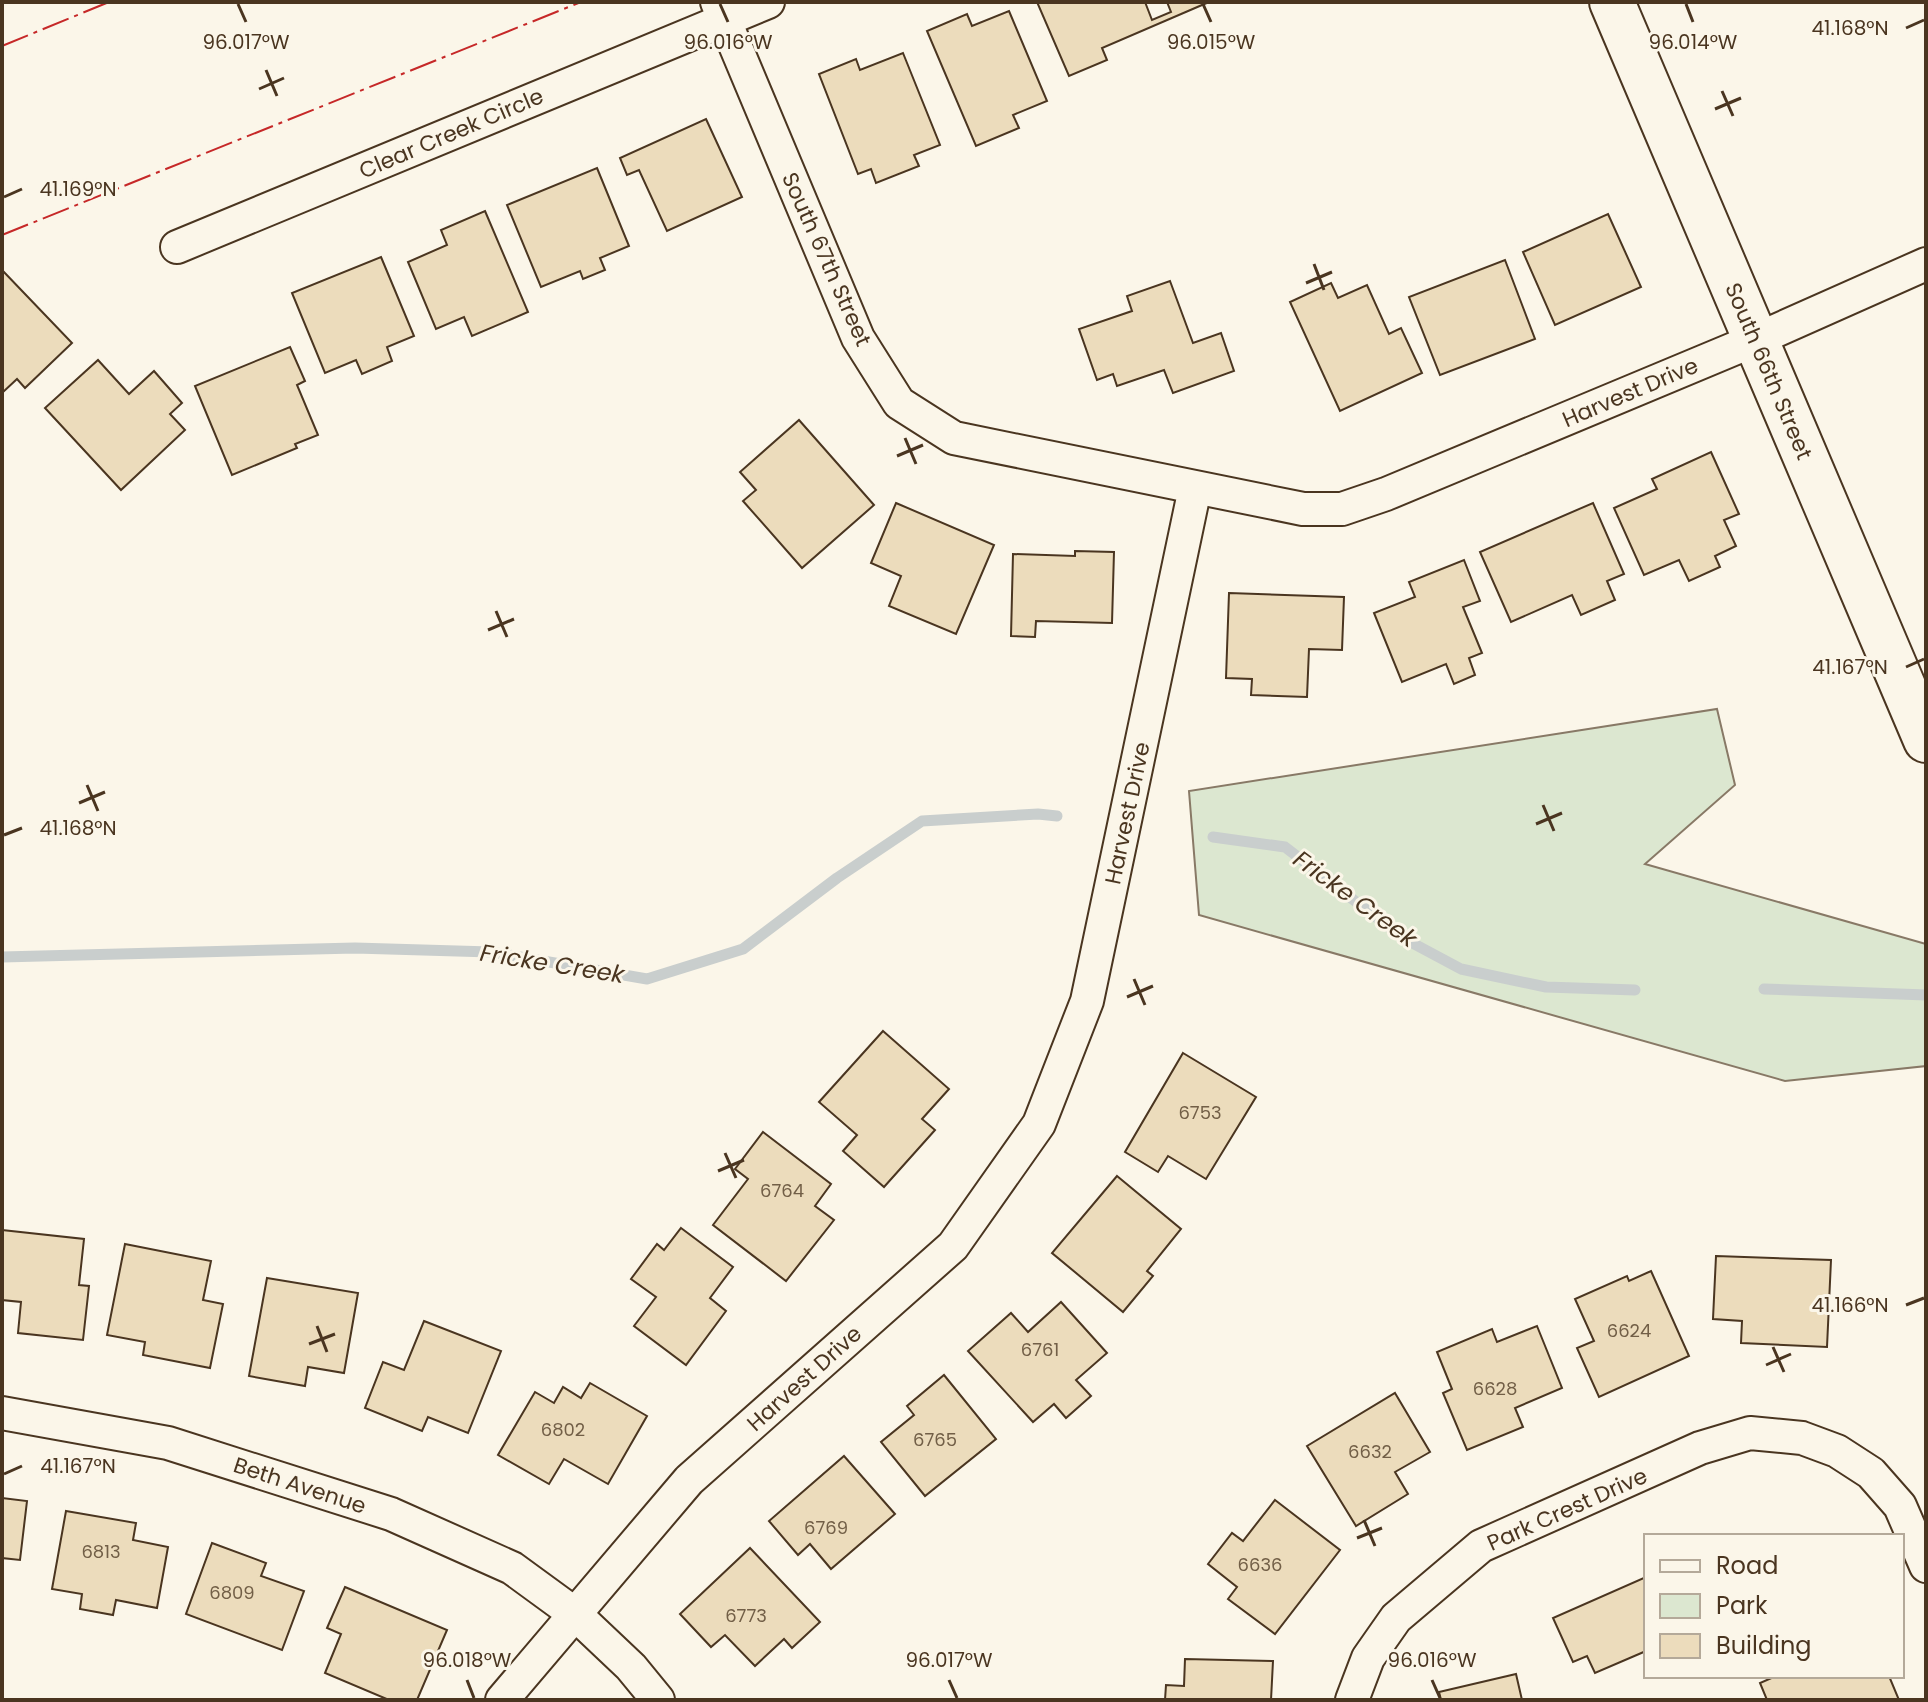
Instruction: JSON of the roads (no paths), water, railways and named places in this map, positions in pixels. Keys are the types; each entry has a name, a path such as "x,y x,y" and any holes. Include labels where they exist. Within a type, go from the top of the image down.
{"street":[{"name":"Clear Creek Circle","path":"177,247 721,11 768,2"},
{"name":"South 66th Street","path":"1612,2 1926,740"},
{"name":"South 67th Street","path":"721,11 858,338 899,403 954,438 1195,488"},
{"name":"Harvest Drive","path":"502,1700 689,1480 953,1246 1039,1124 1087,1001 1195,488 1303,509 1342,509 1386,494 1755,340 1926,264"},
{"name":"Beth Avenue","path":"2,1413 168,1443 391,1514 512,1568 575,1614"},
{"name":"Park Crest Drive","path":"1352,1700 1368,1658 1396,1618 1481,1546 1700,1448 1750,1433 1802,1438 1837,1451 1871,1473 1900,1506 1926,1566"},
{"path":"575,1614 631,1667 658,1700"}],"waterway":[{"name":"Fricke Creek","path":"2,957 355,948 491,952 647,979 743,949 837,878 922,821 1038,814 1057,816"},
{"name":"Fricke Creek","path":"1213,837 1285,847 1403,938 1461,969 1546,987 1635,990"},
{"name":"Fricke Creek","path":"1764,989 1926,995"}]}
